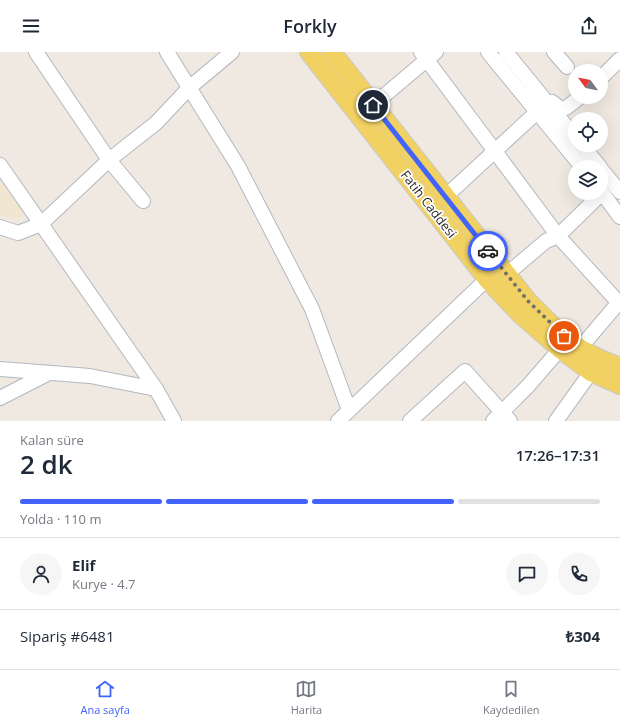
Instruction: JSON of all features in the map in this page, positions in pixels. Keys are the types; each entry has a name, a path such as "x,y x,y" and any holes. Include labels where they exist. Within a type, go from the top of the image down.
{"main road":[{"name":"Fatih Caddesi","path":"309,52 488,279 520,314 560,348 592,372 620,385"},
{"name":"Fatih Caddesi","path":"332,52 445,198 528,301 564,336 580,348 599,359 620,367"}],"street":[{"path":"36,52 109,160 143,201"},
{"path":"167,52 238,166 312,309 349,410"},
{"path":"0,227 18,233 41,224 109,160 156,123 189,88 232,52"},
{"path":"488,52 576,160"},
{"path":"506,52 568,128"},
{"path":"554,52 567,67"},
{"path":"373,105 428,55 495,151 558,236 619,302 580,348"},
{"path":"608,71 620,59"},
{"path":"445,198 537,112 553,102 560,108 566,108 571,104"},
{"path":"587,152 594,160"},
{"path":"0,165 156,389 174,421"},
{"path":"507,274 546,241 558,236 611,188 620,217"},
{"path":"338,421 488,279"},
{"path":"410,421 465,371 502,418 560,348"},
{"path":"0,369 90,376 156,389"},
{"path":"0,398 50,372"},
{"path":"556,421 592,372"}],"shaded area":[{"path":"0,180 23,211 22,217 17,219 0,215"}],"way so far":[{"path":"488,251 528,301 564,336"}],"route":[{"path":"373,105 488,251"}]}
